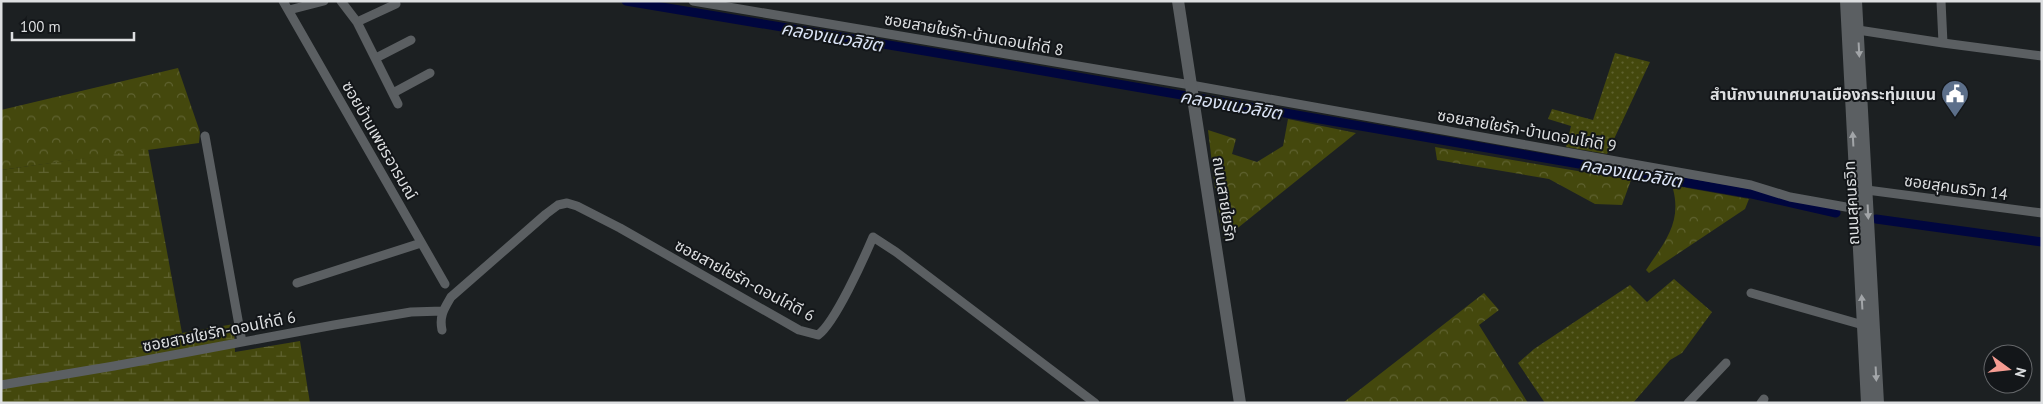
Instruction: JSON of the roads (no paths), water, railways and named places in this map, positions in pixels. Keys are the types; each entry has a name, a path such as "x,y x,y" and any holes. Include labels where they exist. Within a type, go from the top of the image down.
{"main road":[{"name":"ถนนสายใยรัก","path":"1178,1 1240,403"},
{"name":"ถนนสุคนธวิท","path":"1846,1 1867,403"},
{"name":"ถนนสุคนธวิท","path":"1856,1 1878,403"}],"street":[{"name":"ซอยบ้านเพชรอารมณ์","path":"283,1 444,284"},
{"path":"289,10 324,1"},
{"name":"ซอยบ้านเพชรอารมณ์","path":"341,1 357,22 398,104"},
{"name":"ซอยสายใยรัก-บ้านดอนไก่ดี 8","path":"693,1 1191,88"},
{"path":"1941,1 1943,43"},
{"path":"357,22 396,4"},
{"path":"1858,30 2042,56"},
{"path":"376,58 411,40"},
{"path":"393,93 430,73"},
{"name":"ซอยสายใยรัก-บ้านดอนไก่ดี 9","path":"1191,88 1751,185 1790,197 1857,209"},
{"path":"205,136 242,342"},
{"name":"ซอยสุคนธวิท 14","path":"1867,190 2042,213"},
{"name":"ซอยสายใยรัก-ดอนไก่ดี 6","path":"1,385 411,312 443,311 451,297 546,214 558,205 567,203 577,206 620,228 799,330 818,335 824,330 840,303 873,237 896,252 1095,403"},
{"path":"297,283 421,243"},
{"path":"1751,293 1863,325"},
{"path":"442,330 440,320 443,311"},
{"path":"1688,403 1726,363"}],"waterway":[{"name":"คลองแนวลิขิต","path":"626,1 1020,67 1752,194 1836,213"},
{"name":"คลองแนวลิขิต","path":"1876,219 2042,242"}],"place":[{"name":"สำนักงานเทศบาลเมืองกระทุ่มแบน","path":"1955,118"}]}
